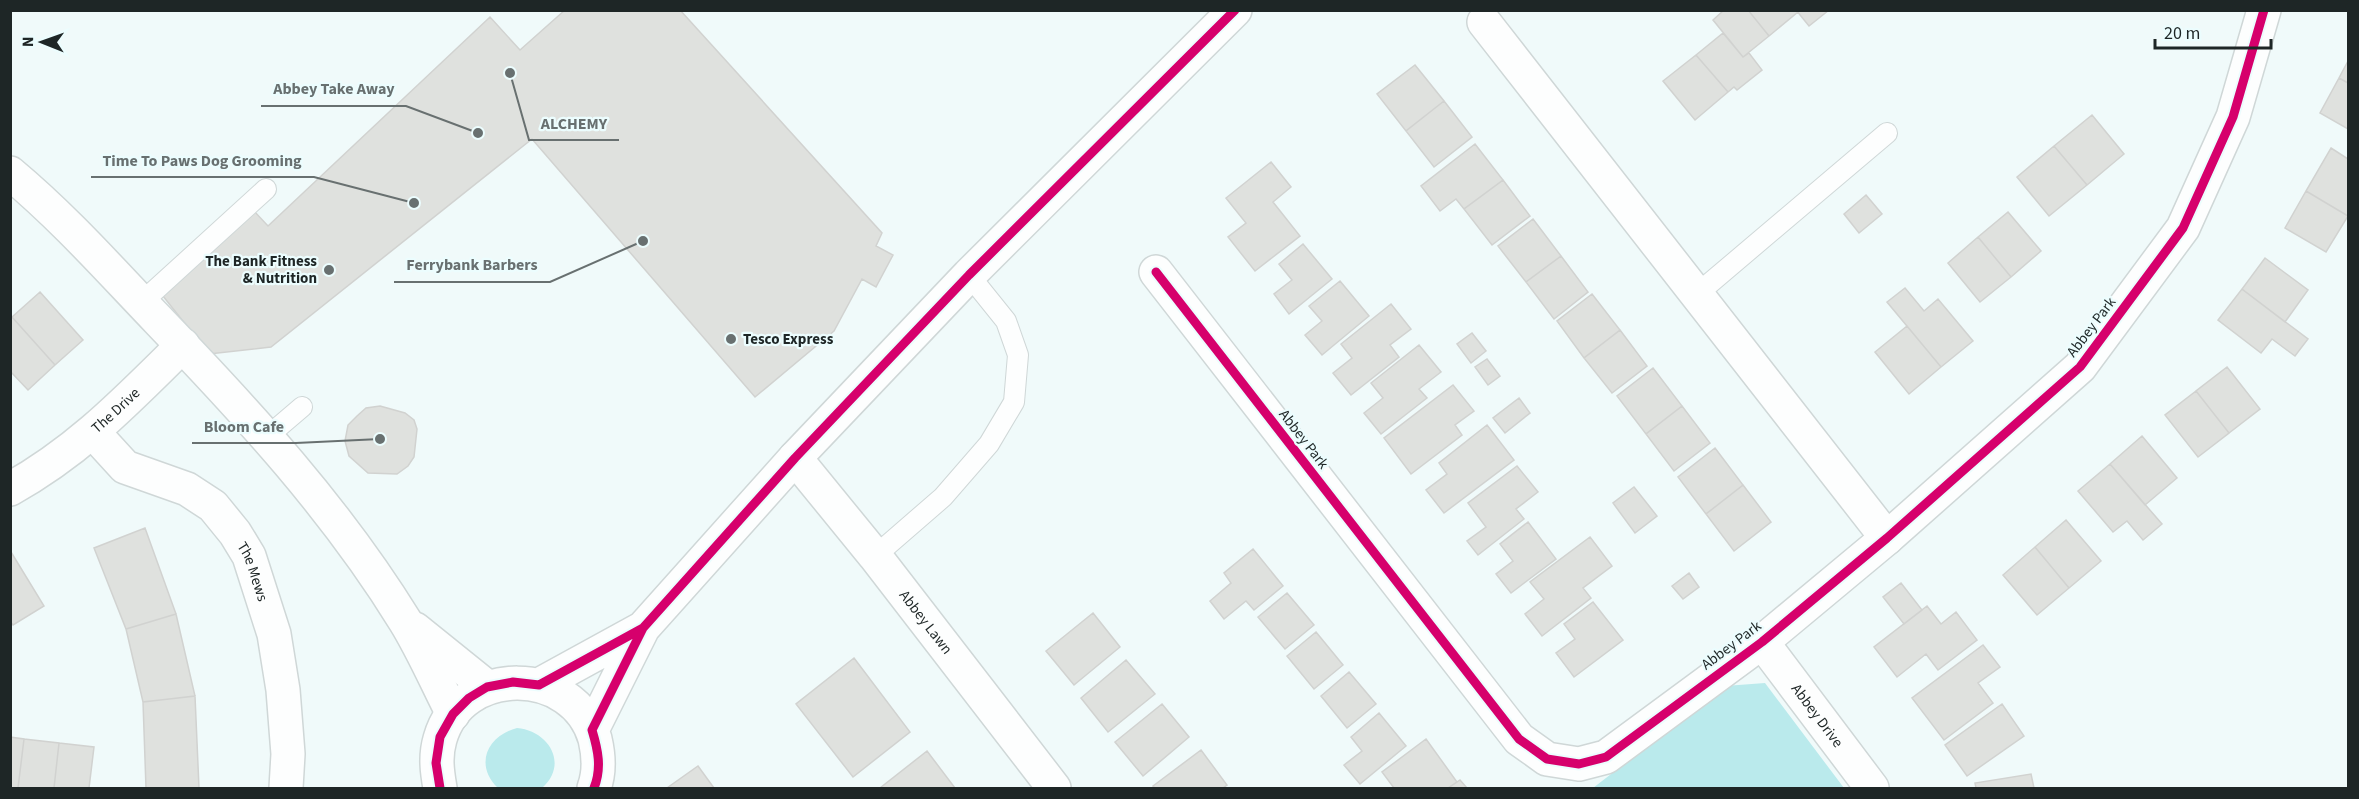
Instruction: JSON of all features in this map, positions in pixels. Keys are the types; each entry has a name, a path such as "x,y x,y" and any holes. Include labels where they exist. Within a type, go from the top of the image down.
{"street":[{"path":"592,730 644,628 795,458 969,275 1235,10"},
{"name":"Abbey Park","path":"1156,272 1519,739 1547,759 1579,764 1606,757 1762,642 1887,538 2080,367 2183,228 2233,117 2264,10"},
{"path":"1484,22 1887,538"},
{"path":"10,173 38,196 142,302 268,436 312,488 406,623 453,714"},
{"name":"The Drive","path":"10,489 45,470 93,432 183,345"},
{"name":"The Mews","path":"93,432 125,467 187,489 213,506 236,533 249,556 263,595 276,645 283,690 288,754 286,789"},
{"name":"Abbey Lawn","path":"795,458 875,556 1054,789"},
{"path":"406,623 487,687"},
{"path":"539,684 644,628"},
{"name":"Abbey Drive","path":"1762,642 1872,789"},
{"path":"440,789 436,763 440,737 453,714 469,698 487,687 513,682 539,684 561,694 579,710 592,730 599,754 598,779 594,789"}],"lane":[{"path":"1697,294 1887,133"},
{"path":"142,302 266,189"},
{"path":"875,556 943,497 989,444 1014,402 1018,355 1006,321 969,275"},
{"path":"268,436 302,407"}],"shaded area":[{"path":"1765,683 1844,788 1593,788 1725,686"},
{"path":"517,728 538,735 552,750 554,769 550,779 542,788 498,788 487,770 487,752 491,744 507,732"}],"building":[{"path":"565,10 680,10 882,233 876,246 893,255 876,287 862,279 834,331 755,397 532,139 271,347 209,354 163,296 254,211 268,226 490,17 520,50"},
{"path":"1724,10 1748,10 1769,36 1743,57 1713,20"},
{"path":"1748,10 1796,10 1798,12 1769,36"},
{"path":"1796,10 1829,10 1809,26"},
{"path":"1723,33 1743,57 1749,53 1762,70 1737,90 1734,87 1728,92 1696,55"},
{"path":"1696,55 1728,92 1695,120 1663,81"},
{"path":"2348,61 2348,83 2339,78"},
{"path":"1415,65 1444,101 1406,131 1377,94"},
{"path":"2339,78 2348,83 2348,129 2320,113"},
{"path":"1444,101 1472,137 1434,167 1406,131"},
{"path":"2092,115 2124,154 2087,185 2054,146"},
{"path":"1475,144 1503,180 1464,209 1456,199 1440,211 1421,186"},
{"path":"2054,146 2087,185 2049,216 2017,177"},
{"path":"2331,148 2348,159 2348,216 2306,191"},
{"path":"1271,162 1291,187 1273,202 1300,236 1255,271 1228,237 1246,223 1226,198"},
{"path":"1503,180 1530,216 1492,245 1464,209"},
{"path":"2306,191 2348,216 2326,252 2285,228"},
{"path":"1866,195 1882,214 1859,233 1844,214"},
{"path":"2008,212 2041,251 2011,277 1978,237"},
{"path":"1533,219 1561,256 1526,282 1498,246"},
{"path":"1978,237 2011,277 1980,302 1948,263"},
{"path":"1303,244 1332,279 1289,314 1274,294 1292,280 1279,264"},
{"path":"1561,256 1588,292 1554,319 1526,282"},
{"path":"2265,258 2308,290 2285,322 2242,289"},
{"path":"1340,281 1369,316 1322,355 1305,335 1322,321 1309,306"},
{"path":"1905,288 1924,311 1938,299 1973,341 1941,367 1887,302"},
{"path":"2242,289 2308,339 2295,356 2272,339 2261,353 2218,320"},
{"path":"40,292 83,340 55,365 12,317"},
{"path":"1592,294 1620,330 1584,358 1557,321"},
{"path":"1391,304 1411,329 1390,345 1399,357 1351,395 1333,373 1352,358 1341,344"},
{"path":"12,317 55,365 28,390 10,371 10,319"},
{"path":"1907,326 1941,367 1909,394 1875,352"},
{"path":"1620,330 1647,366 1612,393 1584,358"},
{"path":"1472,333 1486,351 1471,363 1457,344"},
{"path":"1419,345 1441,372 1419,389 1427,398 1381,434 1364,413 1383,398 1371,383"},
{"path":"1487,359 1500,376 1488,385 1475,367"},
{"path":"2227,367 2260,409 2229,433 2196,391"},
{"path":"1653,368 1682,406 1646,434 1617,396"},
{"path":"1453,385 1474,411 1455,425 1462,435 1411,474 1384,438"},
{"path":"2196,391 2229,433 2198,457 2165,415"},
{"path":"1519,398 1530,413 1505,433 1493,418"},
{"path":"380,406 405,413 414,420 417,429 414,457 408,466 397,474 368,473 349,456 345,441 348,425 357,416 366,408"},
{"path":"1682,406 1710,443 1674,471 1646,434"},
{"path":"1487,425 1514,460 1444,513 1426,490 1447,474 1439,463"},
{"path":"2142,436 2177,478 2145,505 2110,464"},
{"path":"1715,448 1743,485 1706,514 1678,477"},
{"path":"2110,464 2162,524 2143,540 2127,521 2113,532 2078,491"},
{"path":"1517,466 1538,492 1516,509 1524,519 1478,555 1467,541 1486,527 1468,503"},
{"path":"1743,485 1771,522 1734,551 1706,514"},
{"path":"1634,487 1657,516 1635,533 1613,503"},
{"path":"2066,520 2101,561 2069,588 2035,547"},
{"path":"1528,522 1556,559 1511,593 1496,574 1513,561 1500,544"},
{"path":"145,528 176,614 126,629 94,548"},
{"path":"1590,537 1612,566 1583,588 1591,598 1542,636 1525,614 1544,599 1530,582"},
{"path":"2035,547 2069,588 2037,615 2003,575"},
{"path":"1253,549 1283,586 1254,610 1246,601 1224,619 1210,601 1231,583 1224,573"},
{"path":"11,552 44,606 13,625 10,621"},
{"path":"1689,573 1699,587 1683,599 1672,586"},
{"path":"1901,583 1922,610 1904,624 1883,597"},
{"path":"1287,593 1314,625 1285,649 1258,617"},
{"path":"1593,602 1623,640 1574,677 1556,653 1575,639 1564,624"},
{"path":"1927,606 1941,624 1956,612 1977,640 1938,670 1926,654 1897,677 1874,647"},
{"path":"1093,613 1120,647 1074,685 1046,651"},
{"path":"176,614 195,696 143,702 126,629"},
{"path":"1316,632 1343,665 1314,689 1287,656"},
{"path":"1983,645 2000,667 1978,683 1993,703 1944,740 1912,698"},
{"path":"854,658 910,732 853,777 796,704"},
{"path":"1126,660 1155,694 1108,732 1081,698"},
{"path":"1349,672 1376,704 1347,728 1321,696"},
{"path":"195,696 199,788 146,788 143,702"},
{"path":"1162,704 1189,737 1143,776 1115,742"},
{"path":"2002,704 2024,736 1967,776 1945,745"},
{"path":"1379,713 1406,746 1360,784 1344,765 1362,751 1351,737"},
{"path":"10,737 24,739 18,788 10,788"},
{"path":"24,739 59,743 54,788 18,788"},
{"path":"1426,739 1457,782 1448,788 1394,788 1382,772"},
{"path":"59,743 94,747 89,788 54,788"},
{"path":"1201,750 1227,785 1223,788 1155,788 1153,786"},
{"path":"927,751 955,788 880,788"},
{"path":"698,766 714,788 667,788"},
{"path":"2031,774 2034,788 1976,788 1975,783"},
{"path":"1460,780 1467,788 1448,788"}],"cycle path":[{"path":"594,788 598,773 598,759 592,730 643,628 795,458 969,275 1235,10"},
{"path":"1156,272 1519,739 1547,759 1579,764 1606,757 1762,642 1887,538 2080,367 2183,228 2233,117 2264,10"},
{"path":"440,788 436,763 440,737 453,714 469,698 487,687 513,682 539,685 643,628"}],"place":[{"name":"ALCHEMY","path":"510,73"},
{"name":"Abbey Take Away","path":"478,133"},
{"name":"Time To Paws Dog Grooming","path":"414,203"},
{"name":"Ferrybank Barbers","path":"643,241"},
{"name":"The Bank Fitness & Nutrition","path":"329,270"},
{"name":"Tesco Express","path":"731,339"},
{"name":"Bloom Cafe","path":"380,439"}]}
